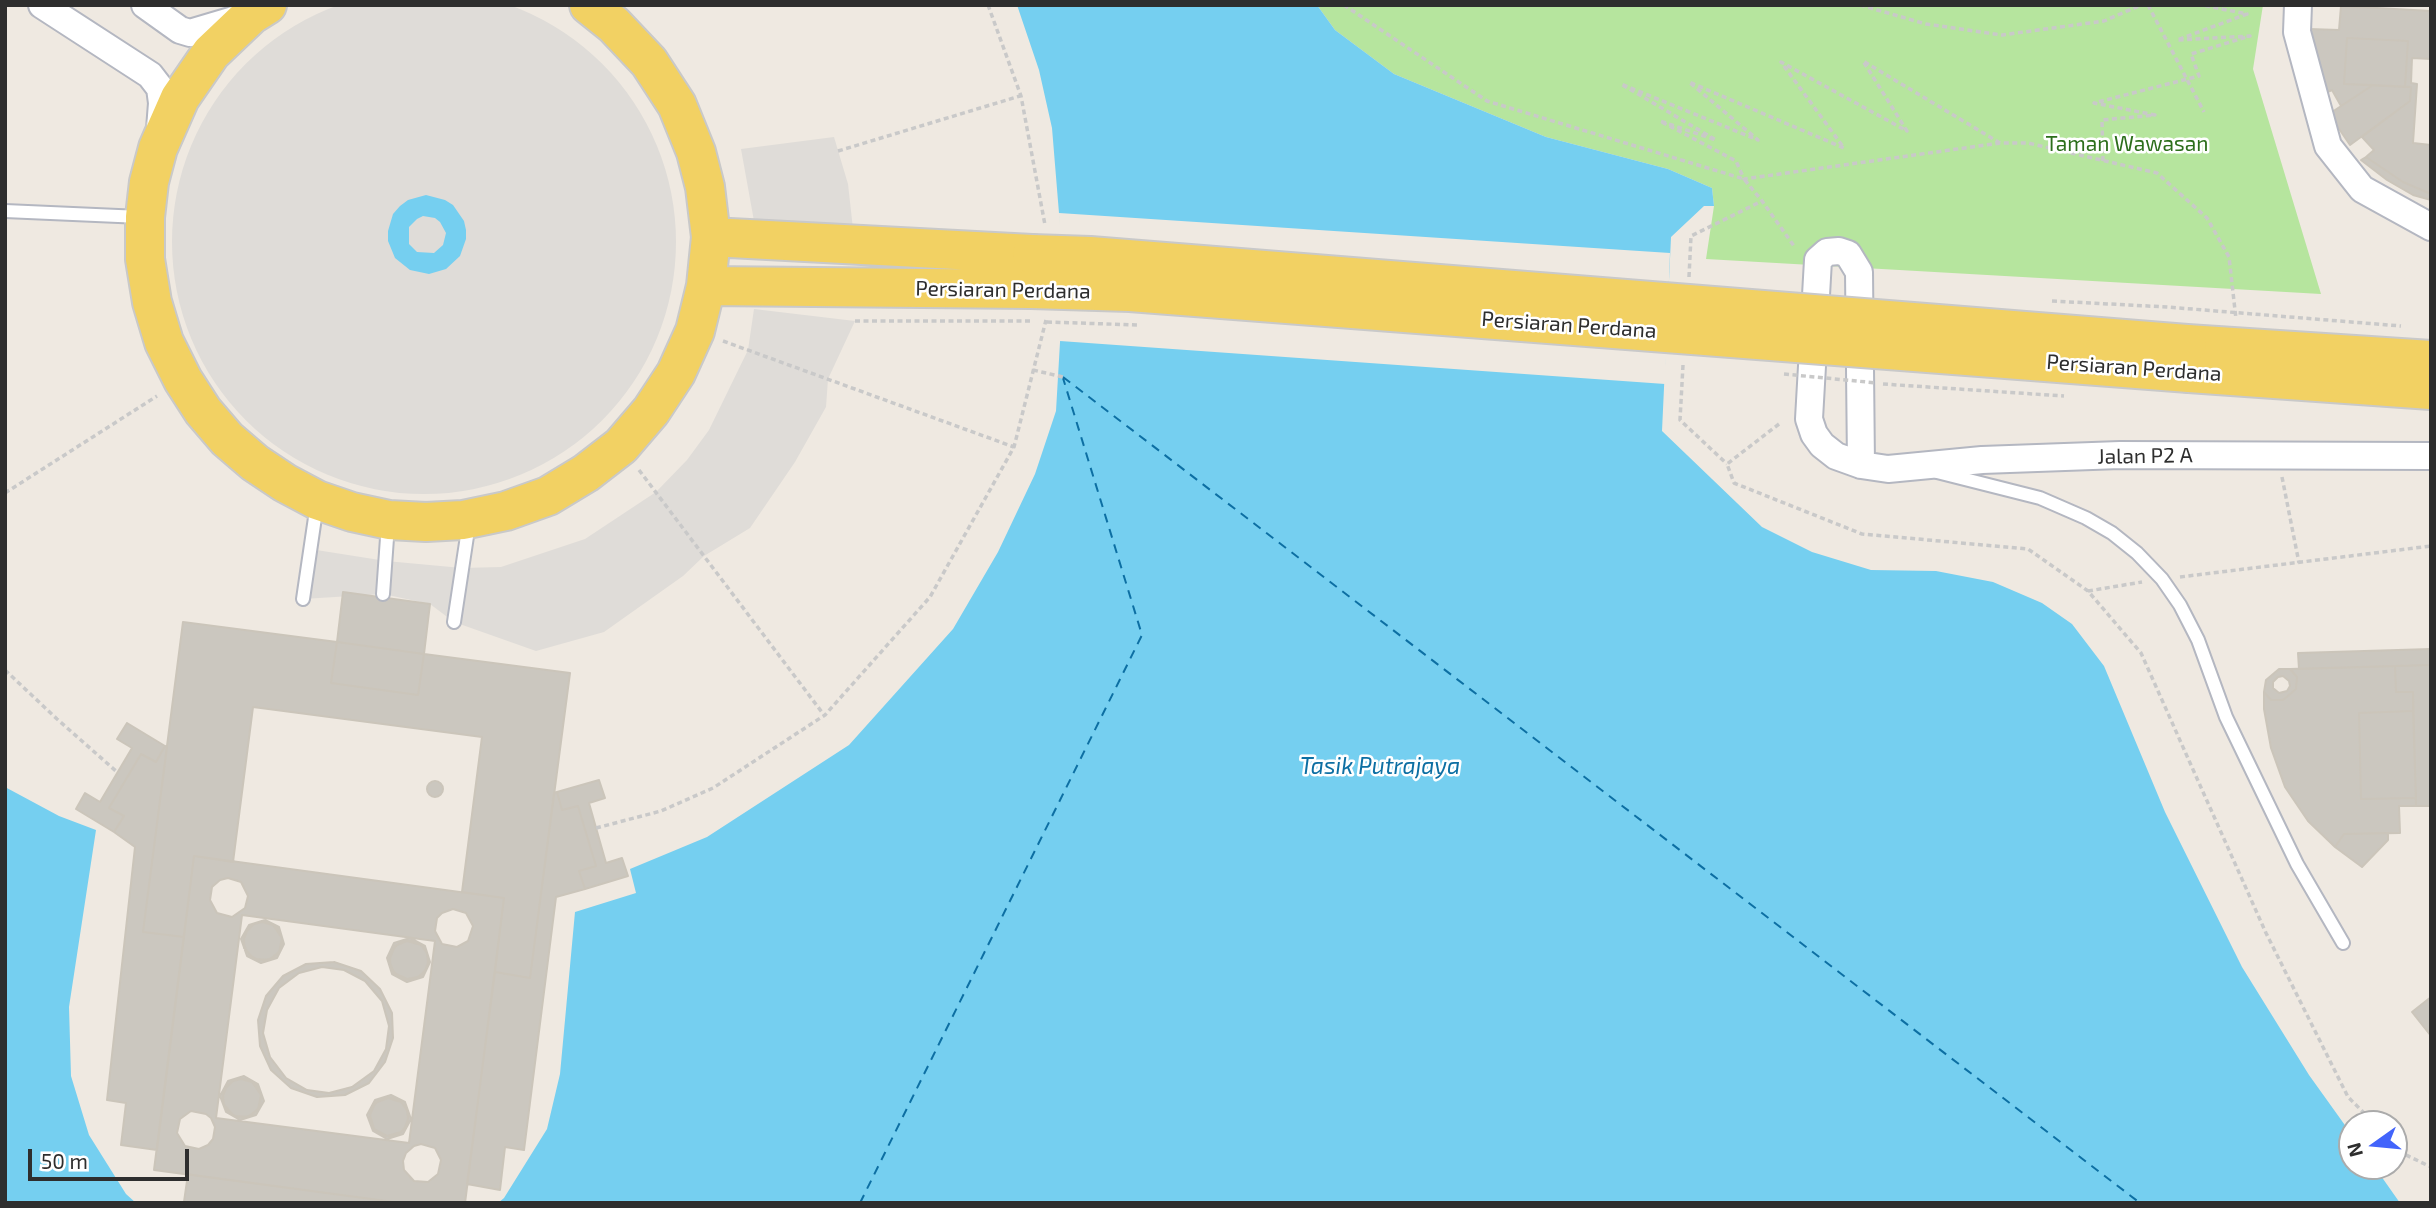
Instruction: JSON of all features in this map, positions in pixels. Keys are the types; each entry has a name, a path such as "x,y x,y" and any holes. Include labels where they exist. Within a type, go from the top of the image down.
{"main road":[{"path":"259,10 211,53 180,98 158,148 149,182 145,217 145,260 152,302 164,342 183,380 203,411 227,439 265,470 317,500 352,512 389,520 426,522 470,519 506,511 548,496 586,473 621,446 652,411 676,373 695,331 706,286 711,237 703,174 677,105 649,62 614,25 589,5"},
{"name":"Persiaran Perdana","path":"711,237 1037,282 1130,292 2188,358 2431,390"},
{"name":"Persiaran Perdana","path":"706,286 1037,282"},
{"name":"Persiaran Perdana","path":"2188,358 2236,329 2431,360"}],"street":[{"path":"43,5 150,75 160,88 162,103 158,148"},
{"path":"145,5 180,30 190,33 259,10"},
{"path":"2298,5 2297,32 2328,146 2362,189 2431,227"},
{"name":"Jalan P2 A","path":"1861,465 1859,272 1848,254 1839,251 1827,252 1818,260 1809,419 1814,434 1822,445 1836,456 1861,465 1888,469 1916,468 1982,460 2120,455 2431,456"}],"lane":[{"path":"5,211 145,217"},
{"path":"1916,468 2040,498 2086,518 2112,533 2137,553 2162,579 2180,605 2198,640 2225,717 2291,852 2343,943"},
{"path":"303,599 317,500"},
{"path":"454,622 470,519"},
{"path":"383,594 389,520"}],"path":[{"path":"596,828 661,811 713,788 825,715 930,597 1014,447 1033,370 1037,282 1021,96 988,5"},
{"path":"1344,5 1487,101 1744,179 2000,143 2028,143 2157,173 2207,218 2229,257 2236,329"},
{"path":"1860,5 1926,24 2002,35 2104,21 2141,5"},
{"path":"2148,5 2204,112"},
{"path":"2103,161 2102,120 2155,115 2094,103 2199,76 2192,54 2250,36 2177,40 2247,14 2202,5"},
{"path":"1794,246 1744,179 1736,161 1660,121 1716,140 1621,84 1758,140 1689,82 1844,148 1781,62 1907,131 1863,61 2000,143"},
{"path":"838,151 1021,96"},
{"path":"855,321 1037,282"},
{"path":"2044,300 2236,329 2403,326"},
{"path":"695,331 1014,447"},
{"path":"1033,370 1063,377"},
{"path":"5,493 183,380"},
{"path":"1779,424 1727,464 1734,483 1861,534 2028,550 2088,591 2141,653 2266,933 2348,1097 2361,1110"},
{"path":"621,446 825,715"},
{"path":"2278,455 2299,564"},
{"path":"2088,591 2162,579 2431,547"},
{"path":"5,670 117,772"},
{"path":"2408,1156 2431,1167"}],"green space":[{"name":"Taman Wawasan","path":"1317,5 2263,5 2253,69 2321,294 1706,259 1714,206 1712,188 1668,169 1546,137 1394,74 1335,30"}],"shaded area":[{"path":"424,-10 473,-5 520,9 564,33 602,64 633,102 657,146 671,193 676,242 671,291 657,338 633,382 602,420 564,451 520,475 473,489 424,494 375,489 328,475 284,451 246,420 215,382 191,338 177,291 172,242 177,193 191,146 215,102 246,64 284,33 328,9 375,-5"},
{"path":"834,137 848,184 854,238 754,221 741,149"},
{"path":"754,309 855,321 828,379 826,407 795,462 750,528 704,556 683,576 604,632 536,651 454,622 430,604 383,594 303,599 310,549 386,561 462,568 501,567 585,539 656,492 687,460 709,430 748,350"}],"water":[{"name":"Tasik Putrajaya","path":"1017,5 1317,5 1335,30 1394,74 1546,137 1668,169 1712,188 1714,206 1704,206 1671,237 1662,431 1762,527 1812,552 1871,570 1936,571 1993,582 2042,603 2072,624 2104,666 2165,812 2242,967 2309,1075 2338,1115 2338,1180 2384,1180 2400,1203 498,1203 504,1198 547,1129 560,1074 575,912 636,893 630,869 707,837 849,745 953,629 998,552 1035,474 1056,411 1064,274 1052,128 1039,70"},
{"path":"426,195 445,200 453,205 464,221 466,239 460,256 446,269 429,274 410,270 395,258 388,241 388,231 393,214 408,200","holes":["423,216 435,218 446,233 443,245 434,253 417,252 409,244 409,227"]},
{"path":"5,787 59,816 96,830 69,1007 71,1076 89,1135 126,1194 136,1203 5,1203"}],"pier":[{"path":"1059,213 1670,253 1665,384 1060,341"}],"building":[{"path":"2341,6 2431,11 2431,59 2412,58 2411,83 2417,84 2413,143 2431,145 2431,194 2403,182 2366,157 2374,150 2362,137 2410,101 2411,87 2405,87 2408,41 2347,38 2344,84 2373,85 2341,106 2332,90 2321,95 2309,29 2339,30"},
{"path":"2347,38 2408,41 2405,87 2344,84"},
{"path":"2373,85 2411,87 2410,101 2350,145 2329,114"},
{"path":"2366,157 2403,182 2431,194 2431,200 2413,195 2387,180 2361,160"},
{"path":"343,592 430,604 424,654 337,642"},
{"path":"183,622 337,642 331,683 418,695 424,654 570,673 530,978 495,972 504,898 462,892 482,737 253,707 233,862 194,856 184,937 143,932"},
{"path":"337,642 424,654 418,695 331,683"},
{"path":"2431,649 2431,665 2299,669 2298,653"},
{"path":"2431,665 2431,806 2416,806 2413,692 2396,692 2395,666"},
{"path":"2395,666 2396,692 2413,692 2413,711 2359,713 2361,799 2416,798 2416,806 2399,806 2400,833 2344,834 2335,847 2308,821 2285,787 2271,748 2264,709 2264,692 2271,700 2283,700 2296,689 2297,677 2290,669"},
{"path":"2279,669 2290,669 2297,677 2296,689 2283,700 2271,700 2264,692 2266,680","holes":["2283,676 2289,681 2287,691 2279,693 2273,688 2273,682 2278,677"]},
{"path":"2413,711 2416,798 2361,799 2359,713"},
{"path":"127,723 165,746 156,762 141,754 109,808 124,816 114,832 76,809 85,793 100,802 132,748 117,739"},
{"path":"165,746 167,747 143,932 184,937 157,1150 121,1145 126,1103 107,1100 135,847 114,832 124,816 109,808 141,754 156,762"},
{"path":"599,780 605,798 589,803 606,863 622,858 628,876 585,889 579,871 596,866 578,806 562,810 557,792"},
{"path":"435,781 441,783 441,795 435,797 429,795 427,789 429,783"},
{"path":"557,792 562,810 578,806 596,866 579,871 585,889 556,897 524,1150 505,1147 500,1190 467,1184 495,972 530,978 554,793"},
{"path":"2388,833 2388,840 2362,867 2335,847 2344,834"},
{"path":"194,856 504,898 465,1203 401,1203 154,1170","holes":["228,878 241,882 248,896 245,908 232,917 217,913 210,900 212,887 220,880","453,909 466,913 473,926 468,941 457,947 442,944 435,931 437,918","242,915 435,941 409,1143 216,1118","191,1111 206,1114 215,1127 213,1139 199,1149 185,1146 177,1133 180,1119","421,1144 435,1148 441,1160 438,1174 428,1182 414,1181 404,1170 406,1153"]},
{"path":"265,920 279,927 284,944 277,958 261,963 247,956 244,948 241,939 249,925","holes":["262,922 273,925 282,938 279,952 269,960 254,959 244,948 244,939 254,924"]},
{"path":"263,922 277,927 282,941 277,955 263,960 249,955 244,941 249,927"},
{"path":"410,938 425,946 430,962 423,977 407,982 392,974 387,958 394,943","holes":["407,941 421,945 427,953 425,971 418,977 407,979 394,973 389,960 395,946"]},
{"path":"409,941 423,946 428,960 423,974 409,979 395,974 390,960 395,946"},
{"path":"334,962 361,971 380,989 392,1013 393,1038 385,1062 369,1083 345,1095 317,1097 291,1088 271,1070 260,1046 258,1020 266,996 283,976 306,964","holes":["322,967 344,970 365,981 382,1001 389,1026 386,1049 374,1071 352,1087 329,1093 307,1090 286,1078 270,1057 263,1033 267,1010 279,988 299,973"]},
{"path":"2431,997 2431,1036 2412,1012"},
{"path":"244,1076 258,1084 264,1101 256,1115 240,1120 226,1112 220,1096 228,1081","holes":["241,1079 252,1082 261,1095 258,1109 248,1117 234,1116 224,1105 226,1088 233,1081"]},
{"path":"242,1079 256,1084 261,1098 256,1112 242,1117 228,1112 223,1098 228,1084"},
{"path":"391,1095 405,1102 411,1119 403,1134 387,1139 373,1131 367,1115 375,1100","holes":["388,1098 401,1102 407,1110 408,1119 401,1132 387,1136 374,1129 370,1115 375,1103"]},
{"path":"389,1098 403,1103 408,1117 403,1131 389,1136 375,1131 370,1117 375,1103"},
{"path":"188,1174 401,1203 191,1203 184,1202"}],"ferry route":[{"path":"1063,377 2140,1203"},
{"path":"860,1203 1142,635 1063,378"}]}
